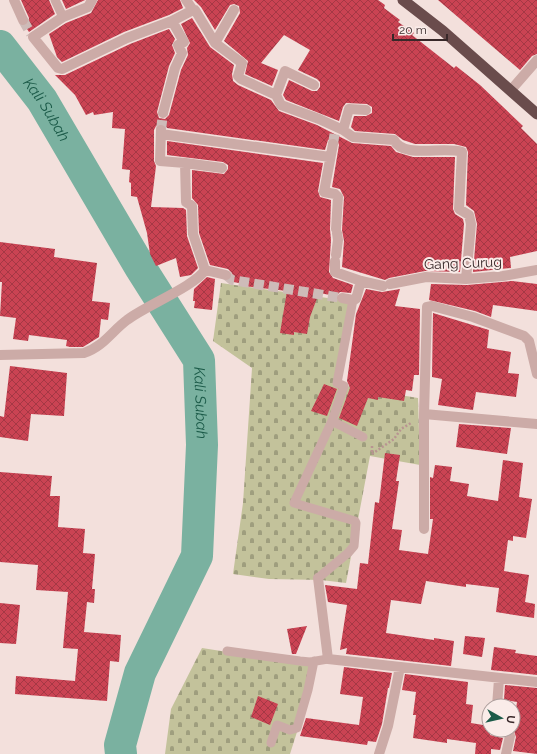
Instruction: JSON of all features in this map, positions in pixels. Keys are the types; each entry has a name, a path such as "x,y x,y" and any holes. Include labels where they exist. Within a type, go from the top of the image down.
{"highway":[{"path":"403,0 443,31 537,114"}],"street":[{"path":"14,0 23,20"},
{"path":"92,0 88,7 63,17 32,35 58,68 62,69 127,38 172,21 193,10"},
{"path":"186,0 193,10 195,10 216,43 242,63 238,76 241,79 276,95 281,105 319,119 353,137 394,140 396,145 405,150 462,152 459,209 469,215 471,224 466,279"},
{"path":"216,43 234,10"},
{"path":"163,113 175,68 182,53 178,45 184,42 172,21"},
{"path":"511,90 537,60"},
{"path":"276,95 285,71 314,85"},
{"path":"338,130 349,109 366,110"},
{"path":"222,168 160,161 161,132 330,157 333,144"},
{"name":"Gang Curug","path":"330,157 324,192 335,194 338,197 336,231 338,240 334,272 361,281 386,285 426,277 466,279 503,276 537,270"},
{"path":"185,163 186,202 192,206 193,234 205,270"},
{"path":"205,270 226,275"},
{"path":"0,355 84,353 94,350 103,344 127,320 193,281 205,270"},
{"path":"342,298 353,300 356,299 361,281"},
{"path":"424,529 424,414 427,307 429,306 473,317 524,336 529,340 537,374"},
{"path":"424,414 537,424"},
{"path":"318,578 328,659 537,682"},
{"path":"379,754 388,726 400,667"},
{"path":"498,698 499,679"},
{"path":"506,754 509,738"}],"lane":[{"path":"55,0 63,17"},
{"path":"318,578 348,553 354,546 356,523 355,520 294,503 332,421 344,386 337,383 353,300"},
{"path":"332,421 363,437"},
{"path":"227,651 300,661 328,659"},
{"path":"271,743 277,725 290,730 297,728 308,690 314,661"}],"path":[{"path":"363,437 371,440 372,454 376,453 394,439 405,426 410,424 417,416 424,414"}],"green space":[{"path":"221,283 349,301 334,384 418,398 420,465 370,456 346,583 321,580 269,579 233,574 243,503 252,368 213,341"},
{"path":"202,648 304,664 316,663 310,691 290,754 165,754 171,709"}],"building":[{"path":"21,0 49,0 55,14 29,32 25,26 28,23 29,18"},
{"path":"62,0 85,0 66,9"},
{"path":"98,0 180,0 183,8 169,15 124,32 62,62 57,57 49,34 66,23 91,13"},
{"path":"194,0 378,0 385,5 384,8 400,20 398,22 414,33 412,35 454,68 456,66 480,85 523,126 521,128 537,144 537,251 510,257 511,268 473,272 477,224 474,211 466,205 468,152 466,147 454,144 415,144 403,140 395,134 355,131 351,127 354,116 366,116 372,113 372,107 367,104 346,103 343,107 339,121 286,100 283,95 289,80 312,91 317,91 320,87 320,82 317,79 298,70 310,50 284,35 261,63 278,70 272,86 245,74 248,61 224,41 240,13 239,6 234,4 230,5 215,30 201,7"},
{"path":"438,0 537,0 537,54 532,56 520,70"},
{"path":"192,18 210,47 234,65 232,74 233,81 238,85 271,100 279,111 317,125 352,143 391,146 396,152 413,157 455,157 453,209 455,214 463,219 464,224 460,272 425,271 385,280 342,267 344,241 342,230 344,197 340,189 332,187 339,145 337,139 334,138 328,140 325,150 167,128 165,125 161,124 156,126 154,130 154,161 156,166 151,207 183,208 186,210 187,236 198,268 191,275 180,277 176,258 156,266 150,254 147,233 137,197 131,196 131,183 129,182 130,170 122,169 125,129 112,128 113,112 94,115 93,112 86,115 75,95 55,75 65,75 130,44 169,29 175,39 172,45 175,53 169,66 157,112 159,118 165,119 169,115 181,70 188,55 187,48 190,43 181,24"},
{"path":"167,141 323,163 318,191 320,197 331,200 329,272 333,278 353,285 351,293 340,292 336,296 319,293 310,317 307,334 294,332 294,335 280,333 287,291 244,286 244,284 228,281 232,277 232,273 228,269 210,265 199,233 198,205 192,198 192,170 224,174 228,169 228,165 223,162 167,155"},
{"path":"0,242 55,249 54,257 97,263 92,301 110,303 108,320 101,319 99,337 83,347 66,346 67,340 29,335 28,341 13,339 16,318 0,316 2,282 0,282"},
{"path":"207,277 215,279 212,310 194,308 194,289"},
{"path":"512,281 537,284 537,311 493,305 491,317 475,311 429,300 431,284 467,285"},
{"path":"366,289 382,292 400,289 395,306 420,309 419,375 414,375 412,391 406,390 404,401 378,397 378,400 368,398 357,426 339,418 350,388 347,381 356,314"},
{"path":"433,313 489,330 487,348 511,352 508,373 519,374 516,397 476,392 473,410 438,405 442,379 432,377"},
{"path":"10,366 67,373 64,416 31,414 28,441 0,437 0,416 4,417"},
{"path":"324,384 337,389 327,416 311,411"},
{"path":"459,424 511,428 507,454 456,447"},
{"path":"385,453 400,455 396,481 399,481 392,529 402,530 399,550 428,554 433,519 430,519 430,477 433,478 435,465 452,467 450,481 469,484 467,496 498,501 503,460 523,463 519,497 532,499 526,538 513,536 513,541 508,540 504,571 529,575 525,602 535,604 534,618 496,612 499,588 466,584 466,587 426,581 421,604 391,600 386,633 434,640 434,638 454,641 451,666 346,654 347,648 340,650 347,605 328,602 325,585 357,589 360,563 368,564 375,502 379,503"},
{"path":"0,472 52,476 50,496 60,496 58,527 85,529 83,553 95,554 92,589 95,589 94,603 87,602 84,632 121,635 119,662 110,661 107,701 15,694 16,676 75,681 78,649 63,648 68,592 36,590 38,565 0,562"},
{"path":"0,603 20,605 16,644 0,643"},
{"path":"307,626 296,654 292,654 287,629"},
{"path":"465,636 485,638 482,657 463,654"},
{"path":"494,647 516,650 515,653 537,656 537,675 491,670"},
{"path":"344,667 392,673 382,724 376,742 368,741 367,745 300,736 306,718 359,725 363,697 340,694"},
{"path":"405,674 468,682 466,704 473,705 471,723 481,725 481,738 503,738 500,750 491,749 491,754 475,754 476,743 447,739 447,743 413,738 416,715 413,715 416,692 402,690"},
{"path":"505,685 537,688 537,754 513,751 516,738 521,738 521,698 504,698"},
{"path":"258,696 278,704 270,725 251,717"}],"waterway":[{"name":"Kali Subah","path":"0,46 42,100 140,267 199,360 202,445 197,556 140,673 120,745 121,754"}],"tunnel":[{"path":"23,20 31,34"},
{"path":"161,130 163,113"},
{"path":"333,144 335,131"},
{"path":"226,275 232,280 342,298"}]}
